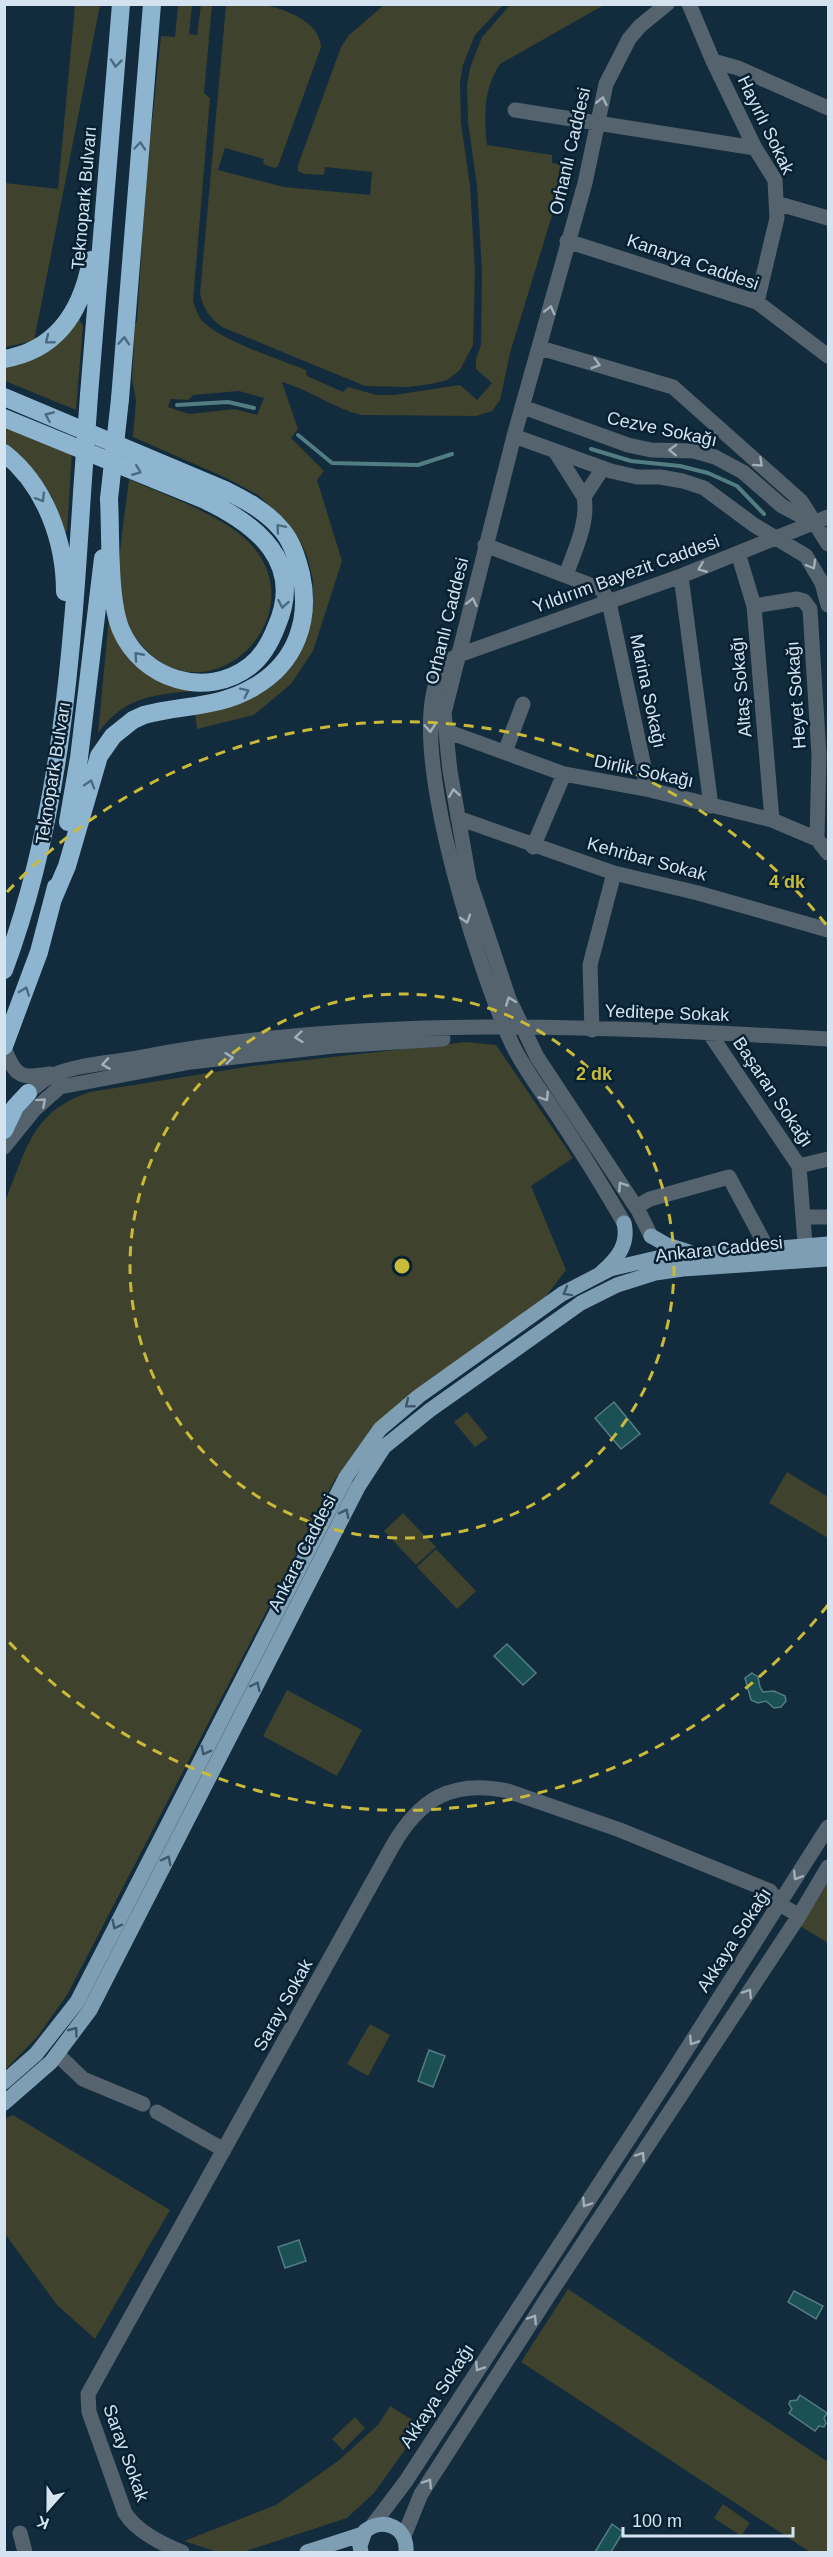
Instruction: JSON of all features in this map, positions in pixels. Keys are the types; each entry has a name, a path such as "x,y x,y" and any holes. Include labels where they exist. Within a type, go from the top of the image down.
{"highway":[{"name":"Teknopark Bulvarı","path":"4,970 24,911 42,841 50,802 64,695 75,602 89,395 121,4"},
{"path":"4,418 205,500 237,516 261,535 280,567 284,600 279,620 261,656 239,673 210,682 184,681 159,672 136,654 127,642 115,612 109,499 120,399 152,4"},
{"path":"4,359 24,355 50,341 75,310 86,284 98,201 108,170"},
{"path":"4,398 225,490 258,508 272,519 289,539 299,566 304,596 303,621 295,645 270,677 224,701 144,715 113,736 99,756 68,866 53,899"},
{"path":"4,453 12,459 44,500 63,556 64,695"},
{"name":"Teknopark Bulvarı","path":"4,1047 36,961 53,899 78,758 109,499"},
{"path":"4,1130 15,1107 28,1093"}],"main road":[{"path":"624,1223 641,1270"},
{"path":"598,1275 611,1264 624,1245 626,1233 624,1223"},
{"path":"651,1236 667,1245 699,1254"},
{"path":"651,1236 656,1246 657,1258"},
{"name":"Ankara Caddesi","path":"4,2103 36,2078 90,2010 358,1487 384,1447 430,1410 581,1303 617,1285 657,1258 828,1244"},
{"name":"Ankara Caddesi","path":"4,2082 36,2054 77,2002 346,1477 368,1443 394,1416 418,1396 562,1294 610,1269 683,1269 828,1259"},
{"path":"307,2553 388,2524 404,2536 406,2552"},
{"path":"361,2553 368,2530"}],"street":[{"name":"Orhanlı Caddesi","path":"651,1236 636,1207 537,1057 521,1028 475,903 458,818 444,713 485,544 540,348 567,241 585,183 606,84 618,56 640,26 667,4"},
{"name":"Hayırlı Sokak","path":"689,4 712,61 755,148 775,180 777,218 757,303"},
{"path":"712,61 738,68 828,108"},
{"path":"515,110 755,148"},
{"path":"776,203 828,218"},
{"name":"Kanarya Caddesi","path":"567,241 757,303 828,356"},
{"path":"540,348 673,387 822,520 828,544"},
{"name":"Cezve Sokağı","path":"523,407 628,445 651,450 694,451 715,457 743,472 782,506 822,520"},
{"path":"514,436 603,468 637,477 660,477 704,488 754,525 806,556 822,583 828,605"},
{"path":"555,451 584,497 584,514 566,575"},
{"path":"584,497 603,468"},
{"name":"Yıldırım Bayezit Caddesi","path":"440,671 450,659 459,655 681,576 822,520"},
{"path":"485,544 601,589 609,602"},
{"name":"Altaş Sokağı","path":"738,553 754,606 772,820"},
{"path":"681,576 711,806"},
{"name":"Heyet Sokağı","path":"754,606 797,599 804,601 810,609 819,755 817,839"},
{"name":"Marina Sokağı","path":"609,602 645,767 646,789"},
{"name":"Orhanlı Caddesi","path":"440,671 431,701 429,731 450,861 468,923 504,1026 523,1063 624,1223"},
{"path":"505,752 523,704"},
{"name":"Dirlik Sokağı","path":"446,731 564,774 646,789 772,820 817,839 828,853"},
{"path":"533,847 564,774"},
{"name":"Kehribar Sokak","path":"458,818 533,847 614,873 698,893 828,930"},
{"path":"592,1030 590,965 614,873"},
{"path":"4,1047 14,1070 19,1074 35,1076 334,1040 488,1036 504,1026"},
{"name":"Yeditepe Sokak","path":"504,1026 828,1040"},
{"name":"Başaran Sokağı","path":"711,1034 799,1166 806,1244"},
{"path":"4,1147 34,1110 60,1087 188,1056"},
{"path":"28,1093 49,1077 65,1072"},
{"path":"799,1166 828,1160"},
{"path":"636,1207 650,1199 729,1177 767,1248"},
{"path":"804,1217 828,1217"},
{"name":"Saray Sokak","path":"182,2553 137,2526 125,2512 89,2412 88,2394 402,1829 422,1808 434,1798 445,1793 474,1787 508,1791 620,1830 770,1891 780,1905 799,1916"},
{"name":"Akkaya Sokağı","path":"368,2530 406,2481 671,2074 828,1827"},
{"path":"404,2536 421,2494 799,1916 828,1867"},
{"path":"57,2054 83,2079 150,2108 224,2150"},
{"path":"671,2074 688,2085"},
{"path":"531,2286 549,2295"},
{"path":"20,2534 25,2553"}],"shaded area":[{"path":"259,4 291,13 315,30 321,47 278,166 275,168 263,164 264,159 225,148 218,170 284,187 370,195 372,172 325,167 324,175 304,174 298,171 298,165 341,47 349,35 384,5 503,5 475,35 463,65 460,83 461,123 470,186 475,271 473,345 460,370 447,380 407,387 365,386 222,327 205,309 200,294 226,5"},
{"path":"75,5 100,5 34,341 5,347 5,183 58,189"},
{"path":"178,5 192,5 189,34 197,35 201,5 212,5 204,93 210,98 193,301 200,318 219,334 265,355 306,370 307,376 343,392 348,387 377,395 394,395 460,385 477,400 492,383 476,369 476,359 481,345 482,272 477,186 468,122 467,85 470,68 482,37 510,5 604,5 500,64 490,84 485,113 487,145 552,155 552,163 567,166 510,353 500,400 492,411 476,416 361,415 282,382 298,429 291,438 324,471 317,480 342,561 313,651 291,684 254,715 197,729 195,714 251,698 312,612 313,580 307,556 299,539 287,522 258,495 224,477 133,437 136,401 132,379 135,325 146,180 161,36 175,37","holes":["239,391 264,398 257,415 235,409 189,414 168,407 171,399 188,400 193,395"]},
{"path":"78,317 83,326 76,410 5,381 4,366 27,362 37,357 54,343"},
{"path":"5,427 72,451 67,531 61,532 52,497 5,442"},
{"path":"129,479 214,517 230,527 255,549 269,577 271,605 262,631 245,652 223,666 197,672 170,667 145,649 129,628 123,611 119,573"},
{"path":"109,617 120,640 202,690 171,693 131,704 109,720 98,733"},
{"path":"466,1042 496,1045 573,1158 531,1186 566,1270 541,1303 468,1353 372,1427 334,1481 67,1995 38,2036 5,2070 4,1204 25,1150 42,1122 54,1110 90,1092 252,1066"},
{"path":"614,1402 640,1434 621,1449 595,1418"},
{"path":"467,1412 488,1438 475,1447 454,1422"},
{"path":"787,1472 828,1497 828,1538 769,1503"},
{"path":"403,1513 436,1547 416,1565 384,1531"},
{"path":"436,1549 476,1591 457,1609 417,1567"},
{"path":"507,1644 536,1673 523,1685 494,1656"},
{"path":"752,1673 758,1677 763,1692 774,1691 785,1696 786,1701 781,1707 774,1708 766,1701 758,1703 751,1700 745,1678"},
{"path":"287,1690 362,1730 337,1776 263,1736"},
{"path":"828,1882 828,1943 800,1926"},
{"path":"370,2024 390,2035 368,2076 347,2064"},
{"path":"429,2050 445,2056 433,2087 418,2081"},
{"path":"13,2115 170,2210 95,2339 57,2305 5,2234 5,2119"},
{"path":"299,2240 306,2261 285,2268 278,2247"},
{"path":"568,2289 828,2462 828,2552 810,2552 521,2362"},
{"path":"794,2291 823,2306 816,2319 788,2302"},
{"path":"800,2395 827,2413 824,2418 826,2423 824,2427 819,2426 815,2431 789,2413 792,2409 790,2401 797,2400"},
{"path":"390,2406 422,2426 374,2493 347,2518 243,2552 217,2552 184,2541 276,2505 338,2461 378,2425"},
{"path":"355,2417 365,2428 343,2450 332,2439"},
{"path":"723,2504 750,2523 741,2536 714,2518"},
{"path":"612,2524 623,2532 611,2552 595,2552"}],"waterway":[{"path":"177,405 228,402 254,408"},
{"path":"298,435 332,463 418,465 452,454"},
{"path":"591,449 631,461 680,466 708,473 737,486 764,514"}]}
